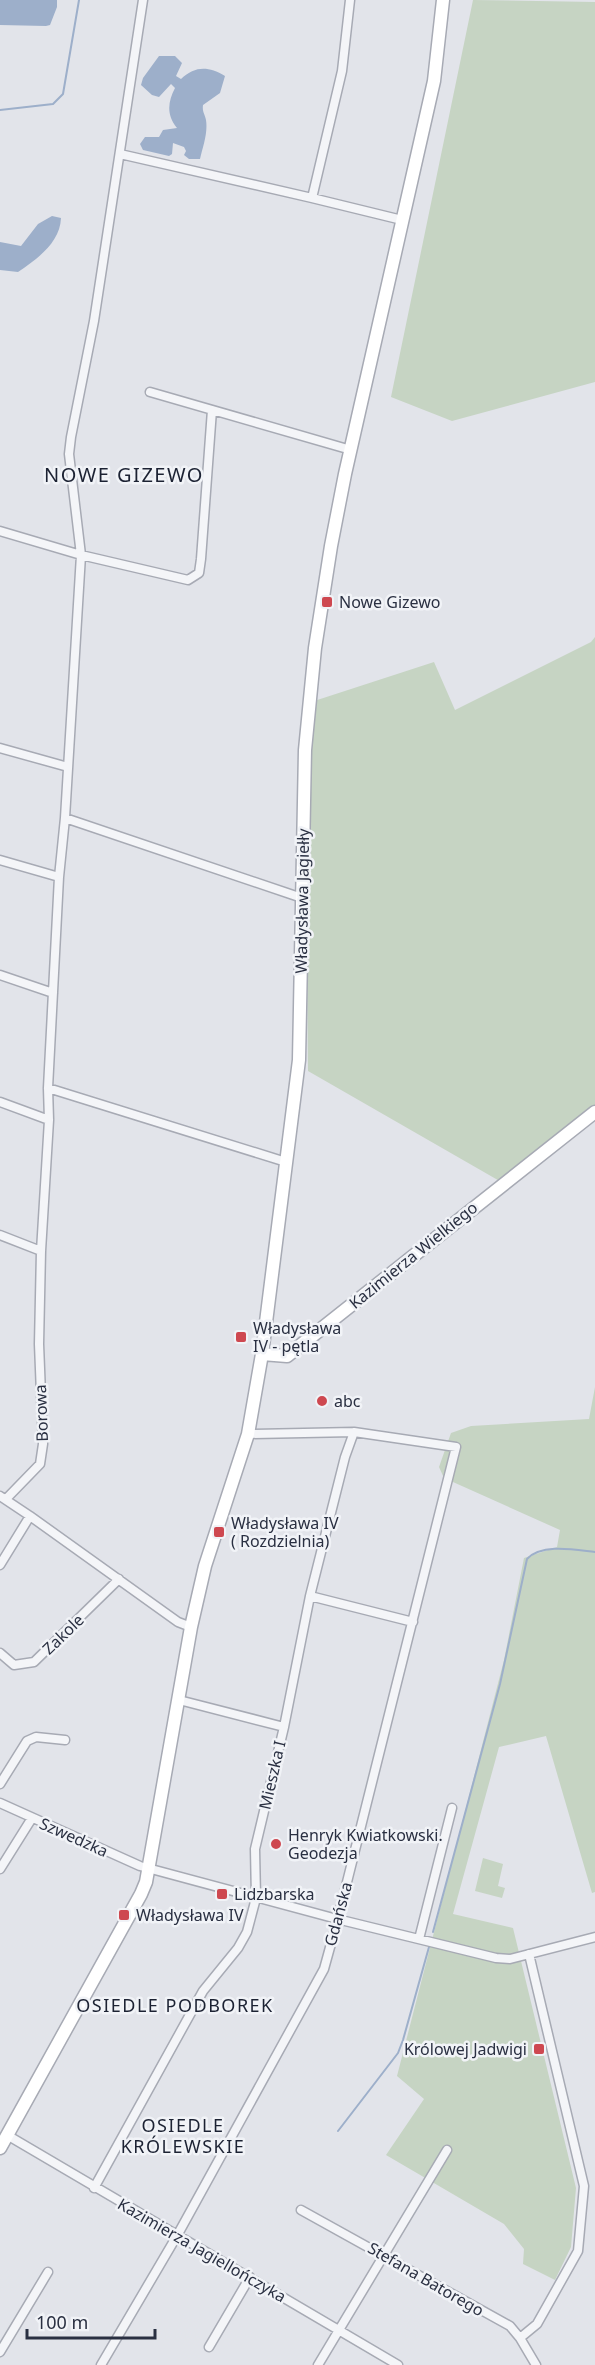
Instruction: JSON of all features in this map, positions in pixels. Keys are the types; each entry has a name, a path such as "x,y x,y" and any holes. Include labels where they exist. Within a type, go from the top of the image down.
{"street":[{"name":"Borowa","path":"143,0 94,321 69,454 81,555 65,818 59,877 41,1251 39,1344 43,1444 40,1464 3,1498 178,1622 191,1627"},
{"path":"312,198 342,71 350,0"},
{"name":"Władysława Jagiełły","path":"262,1354 299,1060 304,750 308,703 331,546 402,220 419,155 434,81 443,0"},
{"path":"120,154 402,220"},
{"path":"150,392 351,450"},
{"path":"0,531 81,555 188,580 199,573 212,410"},
{"path":"0,748 68,766"},
{"path":"65,818 302,898"},
{"path":"0,860 59,877"},
{"path":"0,975 53,993"},
{"path":"48,1088 286,1162"},
{"path":"0,1102 49,1120"},
{"name":"Kazimierza Wielkiego","path":"262,1354 286,1356 595,1112"},
{"path":"0,1235 41,1251"},
{"path":"0,2148 141,1894 150,1868 191,1627 205,1566 248,1434 262,1354"},
{"path":"248,1434 354,1432"},
{"name":"Mieszka I","path":"94,2188 202,1991 238,1948 247,1932 256,1898 255,1849 284,1727 310,1596 345,1457 354,1432"},
{"name":"Gdańska","path":"101,2365 178,2234 324,1969 456,1447 354,1432"},
{"path":"0,1565 30,1516"},
{"name":"Zakole","path":"0,1653 14,1665 34,1662 119,1579"},
{"path":"310,1596 413,1622"},
{"path":"179,1700 284,1727"},
{"path":"0,1784 27,1742 36,1737 65,1740"},
{"name":"Szwedzka","path":"0,1803 140,1866 150,1868"},
{"path":"418,1939 453,1808"},
{"path":"0,1869 32,1818"},
{"path":"150,1868 256,1898 496,1958 510,1959 595,1937"},
{"path":"520,2338 537,2324 578,2251 584,2186 529,1954"},
{"name":"Kazimierza Jagiellończyka","path":"7,2135 398,2365"},
{"path":"318,2365 447,2150"},
{"name":"Stefana Batorego","path":"301,2210 384,2254 510,2326 536,2365"},
{"path":"0,2352 48,2272"},
{"path":"209,2347 250,2277"}],"green space":[{"path":"473,0 595,2 595,382 452,421 391,397"},
{"path":"595,637 595,1112 503,1183 308,1071 305,750 308,703 434,662 455,710 591,642"},
{"path":"595,1387 595,1892 592,1893 546,1736 499,1747 453,1914 513,1928 576,2188 571,2247 555,2280 523,2264 524,2249 504,2224 386,2155 424,2099 397,2076 504,1660 524,1558 557,1547 560,1530 444,1478 439,1467 451,1433 471,1426 589,1419"},
{"path":"483,1858 503,1864 498,1886 505,1888 502,1898 475,1891"}],"water":[{"path":"0,0 57,0 57,7 50,25 0,25"},
{"path":"159,56 175,56 182,63 176,76 181,79 191,72 202,69 213,70 225,76 220,93 203,105 206,130 200,159 189,159 184,155 186,151 184,147 173,143 172,154 169,156 143,150 140,144 145,137 159,137 163,130 177,128 171,118 169,108 175,88 171,84 159,97 152,95 141,85 143,78"},
{"path":"52,216 61,218 60,227 46,250 18,272 0,270 0,242 21,246 38,224"}],"waterway":[{"path":"0,110 53,104 63,94 79,0"},
{"path":"433,1932 500,1684 527,1559 533,1554 550,1549 595,1552"},
{"path":"338,2131 398,2053 429,1947"}],"place":[{"name":"Nowe Gizewo","path":"327,602"},
{"name":"Władysława IV - pętla","path":"241,1337"},
{"name":"abc","path":"322,1401"},
{"name":"Władysława IV ( Rozdzielnia)","path":"219,1532"},
{"name":"Henryk Kwiatkowski. Geodezja","path":"276,1844"},
{"name":"Lidzbarska","path":"222,1894"},
{"name":"Władysława IV","path":"124,1915"},
{"name":"Królowej Jadwigi","path":"539,2049"}],"district":[{"name":"NOWE GIZEWO","path":"124,474"},
{"name":"OSIEDLE PODBOREK","path":"175,2005"},
{"name":"OSIEDLE KRÓLEWSKIE","path":"183,2135"}]}
